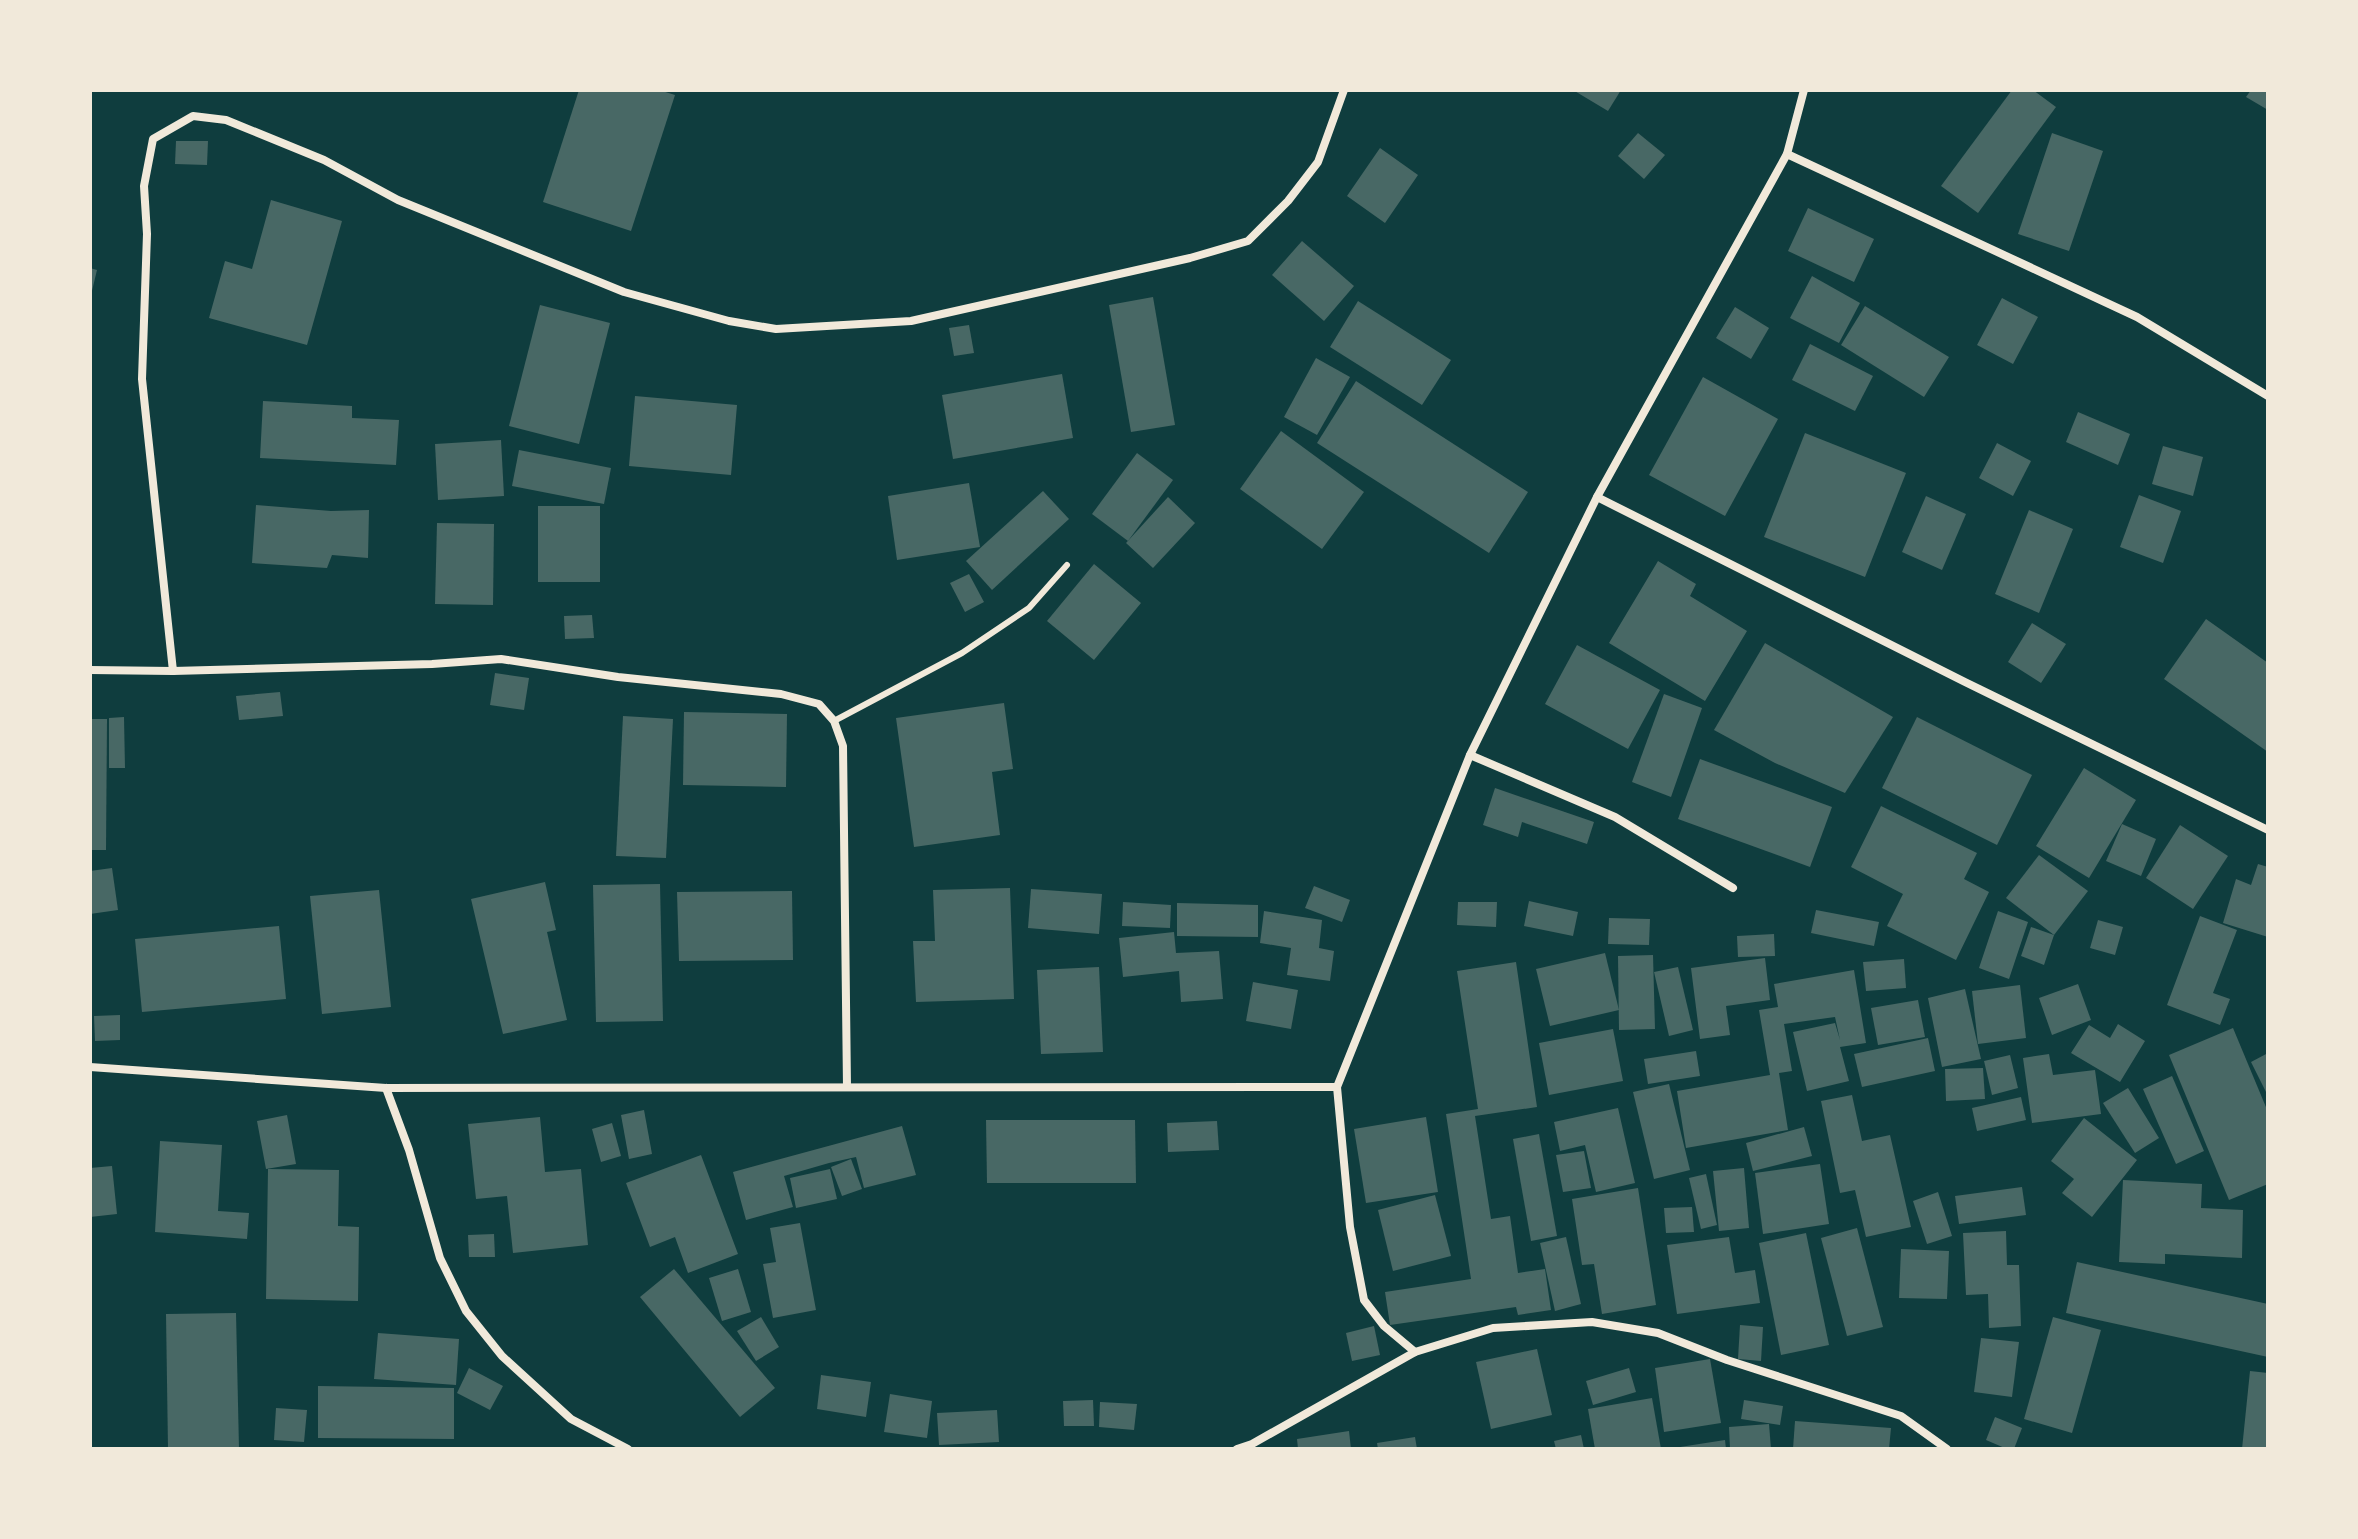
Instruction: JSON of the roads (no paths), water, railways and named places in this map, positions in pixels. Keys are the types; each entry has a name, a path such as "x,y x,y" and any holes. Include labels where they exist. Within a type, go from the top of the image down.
{"street":[{"path":"173,671 142,379 147,234 144,186 153,139 193,116 226,120 324,160 398,200 624,292 729,321 776,329 911,321 1190,258 1248,241 1288,201 1318,162 1344,90"},
{"path":"1415,1352 1384,1326 1364,1300 1350,1227 1337,1087 1470,755 1597,497 1787,154 1804,90"},
{"path":"1787,154 2137,317 2268,396"},
{"path":"1597,497 2268,830"},
{"path":"90,670 173,671 432,664 501,659 618,677 781,694 819,704 834,721 843,746 847,1087"},
{"path":"1470,755 1615,817 1733,888"},
{"path":"90,1067 386,1088 1337,1087"},
{"path":"386,1088 409,1150 440,1258 466,1311 502,1356 571,1419 628,1449"},
{"path":"1237,1449 1252,1444 1415,1352 1493,1328 1592,1322 1658,1333 1727,1360 1901,1416 1947,1449"}],"lane":[{"path":"834,721 962,653 1029,608 1067,565"}]}
